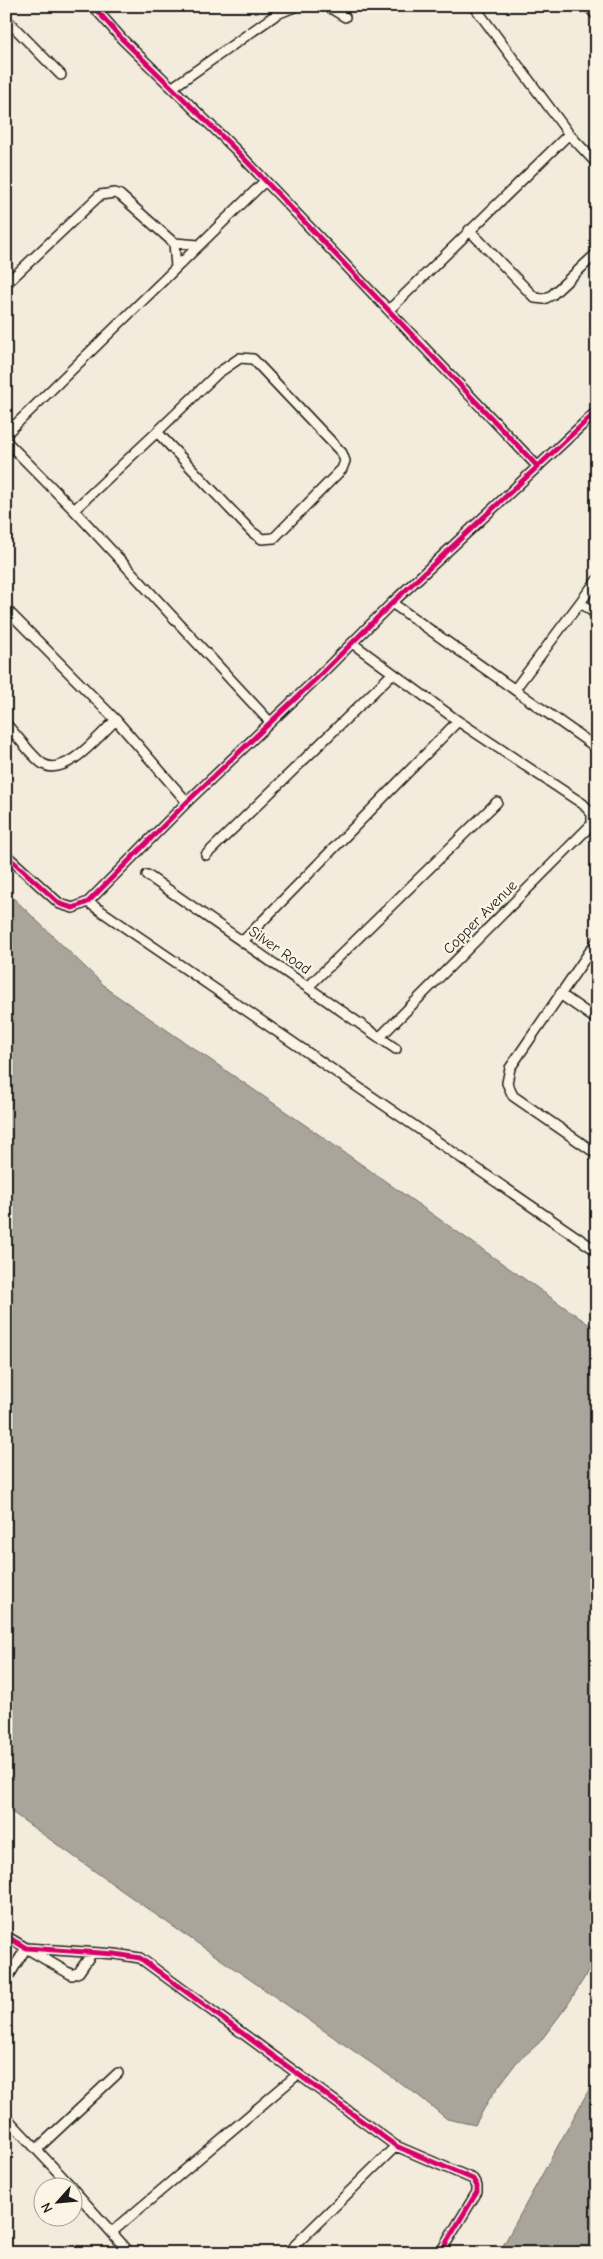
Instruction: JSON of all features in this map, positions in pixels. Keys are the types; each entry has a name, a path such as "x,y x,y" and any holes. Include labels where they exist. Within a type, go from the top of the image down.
{"main road":[{"path":"590,6 597,14"}],"street":[{"path":"173,87 276,14 296,6"},
{"path":"327,6 344,17"},
{"path":"474,6 569,134 597,164"},
{"path":"96,7 123,40 173,87 538,466"},
{"path":"6,19 61,75"},
{"path":"389,310 569,134"},
{"path":"6,434 264,182"},
{"path":"6,284 100,195 115,193 120,195 174,243 199,245"},
{"path":"469,230 535,298 544,299 552,295 597,253"},
{"path":"174,243 176,267"},
{"path":"74,510 218,372 240,358 253,359 342,452 345,461 342,469 274,538 262,539 252,532 157,432"},
{"path":"6,855 60,904 73,908 88,902 187,802 392,603 597,411"},
{"path":"6,441 74,510 270,722"},
{"path":"515,689 597,580"},
{"path":"392,603 597,748"},
{"path":"581,603 597,615"},
{"path":"6,609 116,720 187,802"},
{"path":"243,942 458,721 352,643"},
{"path":"206,854 392,674"},
{"path":"6,724 43,764 56,768 69,764 116,720"},
{"name":"Copper Avenue","path":"380,1036 592,824 592,814 583,804 458,721"},
{"path":"308,987 497,802"},
{"name":"Silver Road","path":"148,874 396,1049"},
{"path":"88,902 597,1251"},
{"path":"597,941 510,1068 507,1083 513,1096 597,1154"},
{"path":"560,994 597,1020"},
{"path":"6,1936 72,1975 79,1972 92,1953"},
{"path":"26,1948 140,1958 396,2146 473,2179 477,2186 477,2192 440,2253"},
{"path":"6,1976 10,1974 26,1948"},
{"path":"37,2149 118,2073"},
{"path":"112,2232 297,2075"},
{"path":"6,2117 62,2176"},
{"path":"287,2253 396,2146"},
{"path":"82,2198 130,2253"}],"shaded area":[{"path":"6,891 110,991 311,1129 597,1330 597,1957 567,2006 539,2043 516,2063 490,2098 475,2125 447,2119 419,2096 152,1912 6,1808"},
{"path":"597,2075 597,2253 499,2253"}],"cycle path":[{"path":"93,6 123,40 235,149 538,467"},
{"path":"6,855 60,904 73,908 88,902 187,802 317,678 392,603 597,411"},
{"path":"6,1936 26,1948 115,1954 140,1958 396,2146 473,2179 477,2186 477,2192 440,2253"}]}
